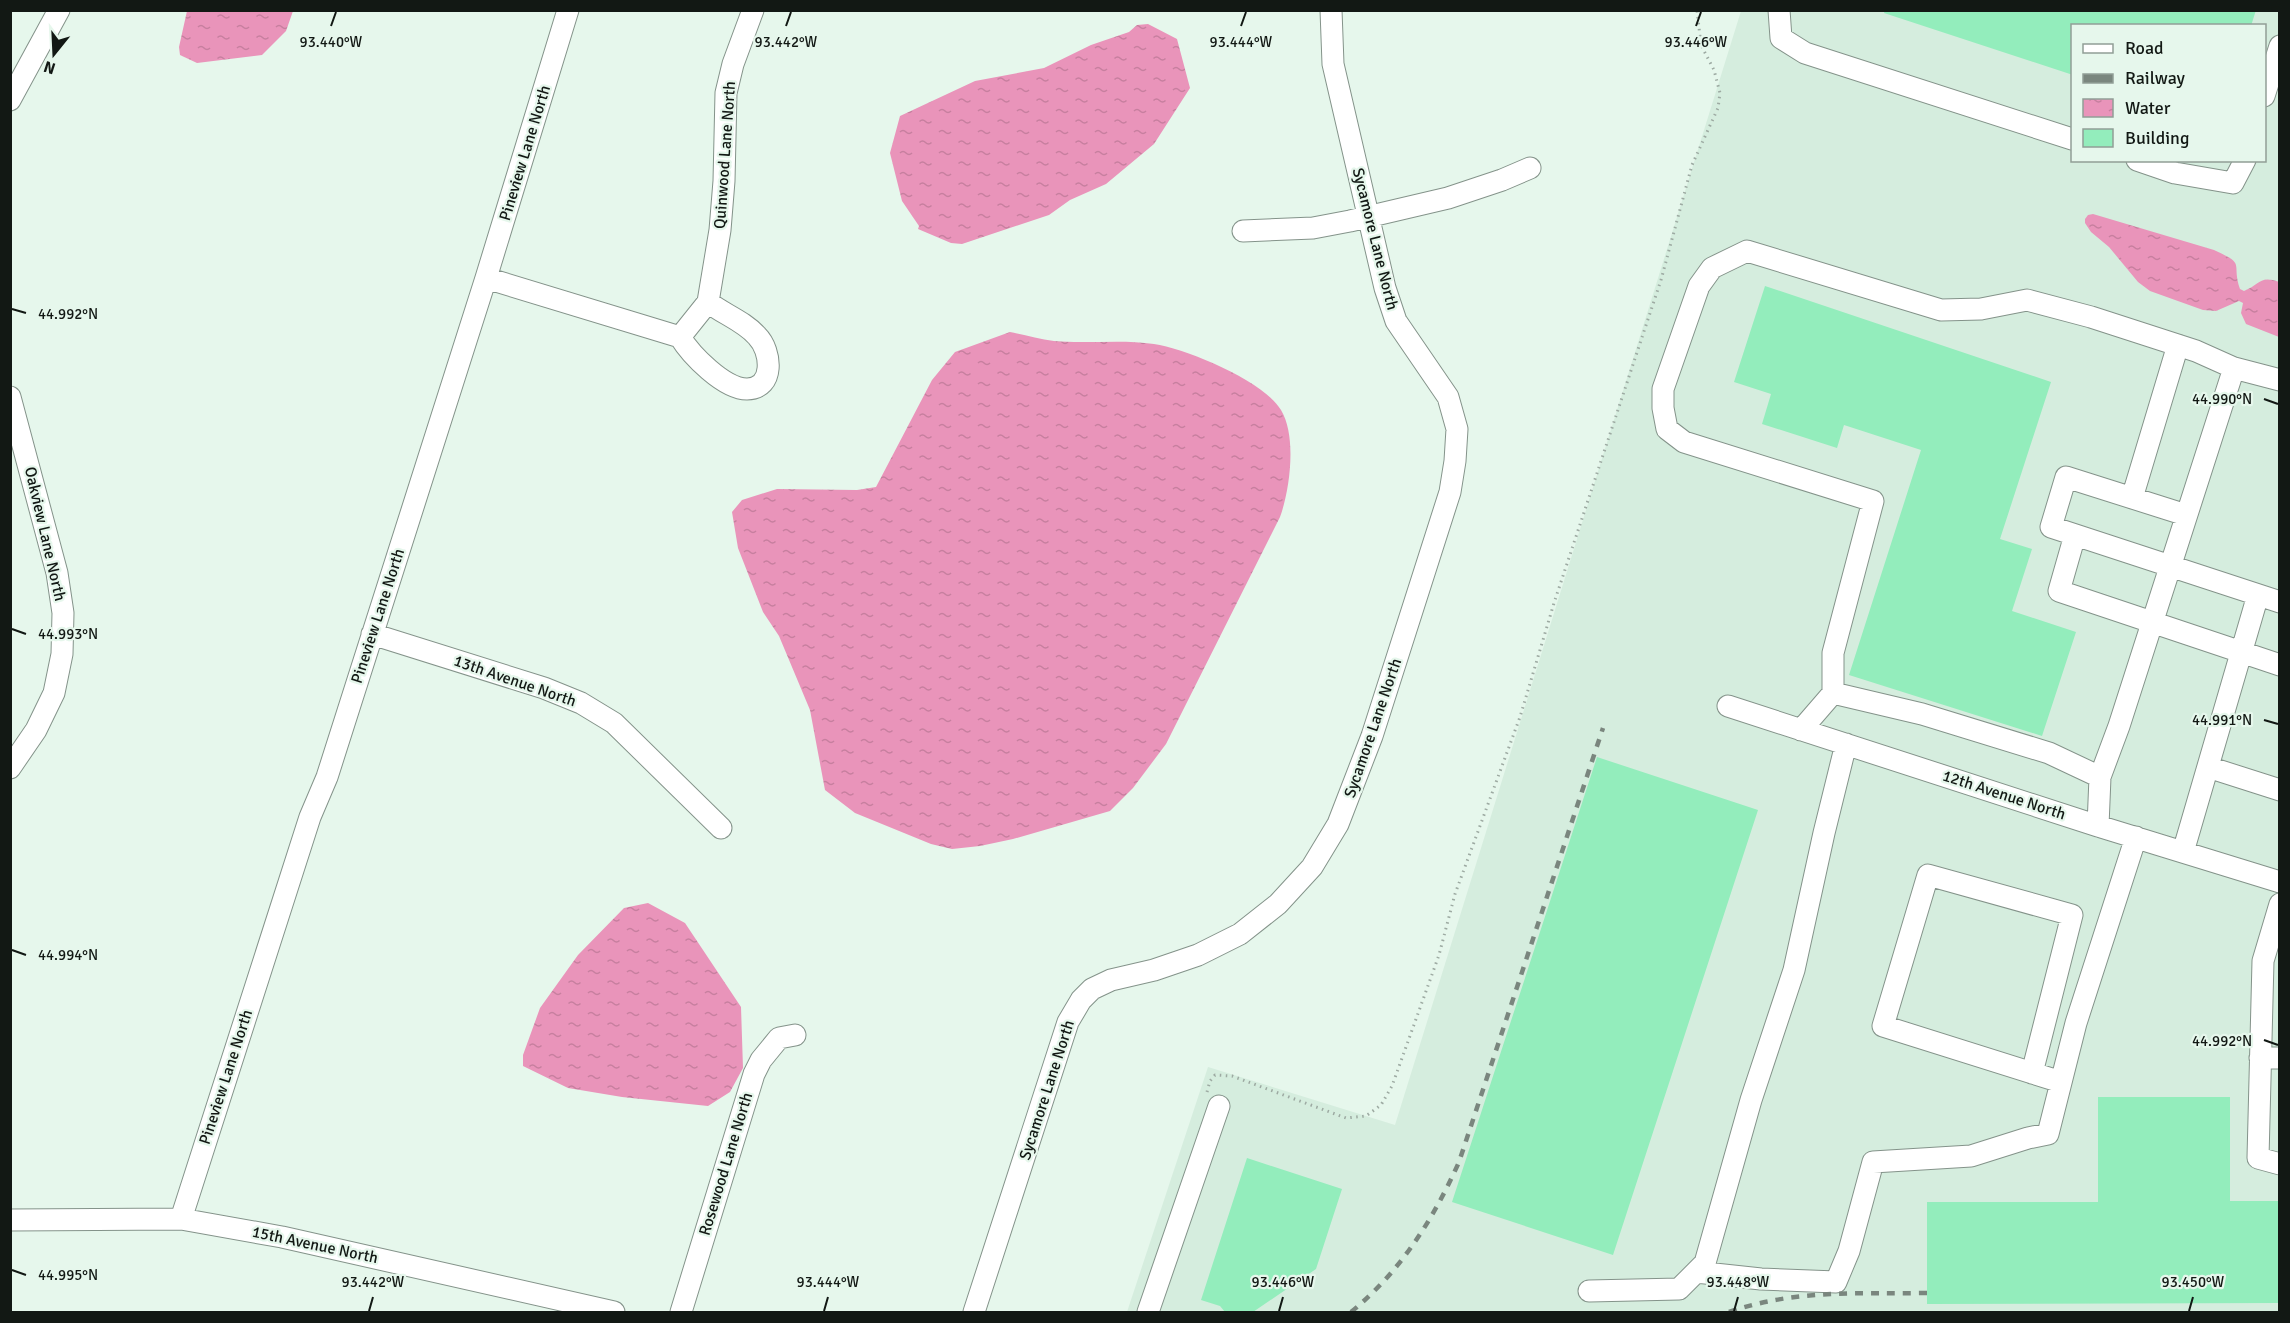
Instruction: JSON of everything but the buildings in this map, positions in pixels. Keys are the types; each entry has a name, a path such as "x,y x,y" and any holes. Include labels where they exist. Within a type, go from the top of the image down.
{"street":[{"path":"10,100 59,10"},
{"name":"Pineview Lane North","path":"181,1219 310,817 327,777 486,278 568,10"},
{"name":"Quinwood Lane North","path":"680,337 708,302 721,221 726,93 733,64 753,10"},
{"name":"Sycamore Lane North","path":"974,1312 1068,1022 1081,1000 1092,988 1111,980 1154,970 1198,955 1240,934 1278,904 1312,867 1338,824 1364,762 1450,492 1457,429 1448,397 1396,321 1368,217 1333,64 1331,10"},
{"path":"1779,10 1781,38 1805,53 1894,84 2071,138"},
{"path":"2266,93 2280,46"},
{"path":"2143,162 2175,173 2233,183 2244,162"},
{"path":"1243,231 1313,228 1368,217 1448,198 1530,168"},
{"path":"1801,730 1833,693 1833,653 1873,501 1684,442 1667,429 1663,408 1663,389 1699,286 1712,268 1747,250 1941,310 1982,309 2027,300 2091,317 2178,345 2234,368 2280,380"},
{"path":"486,278 680,337 697,357 723,381 734,387 748,389 760,385 768,376 768,363 758,336 708,302"},
{"path":"2132,498 2178,345"},
{"path":"2098,826 2100,777 2234,368"},
{"name":"Oakview Lane North","path":"10,397 57,573 63,613 62,654 54,693 36,730 10,768"},
{"path":"2186,515 2066,477 2051,527 2280,602"},
{"path":"2075,535 2059,591 2280,665"},
{"path":"2183,852 2258,595"},
{"name":"13th Avenue North","path":"372,634 544,688 580,703 614,723 721,828"},
{"path":"1833,693 1922,714 2038,750 2100,777"},
{"name":"12th Avenue North","path":"1728,706 2098,826 2280,882"},
{"path":"1589,1292 1679,1290 1705,1263 1751,1100 1794,970 1846,744"},
{"path":"2208,767 2280,790"},
{"path":"1696,1272 1761,1279 1836,1282 1849,1251 1873,1162 1971,1156 2048,1134 2091,979 2136,837"},
{"path":"2032,1073 2072,915 1928,875 1883,1026 2032,1073 2061,1082"},
{"path":"2280,904 2263,962 2270,1058 2258,1158 2280,1164"},
{"path":"2058,970 2091,979"},
{"name":"Rosewood Lane North","path":"681,1312 754,1074 761,1060 779,1038 795,1035"},
{"path":"1148,1312 1219,1106"},
{"name":"15th Avenue North","path":"10,1220 181,1219 282,1237 614,1312"}],"path":[{"path":"1268,1089 1346,1118 1366,1116 1381,1105 1392,1086 1439,955 1455,894 1520,717 1554,603 1661,280 1692,165 1718,108 1720,93 1714,70 1701,45 1696,10"}],"shaded area":[{"path":"1741,11 2279,11 2279,1312 1127,1312 1208,1067 1395,1125"}],"water":[{"path":"187,10 293,11 286,31 262,55 197,63 180,55 179,47"},
{"path":"1148,24 1177,39 1190,88 1154,144 1106,184 1070,200 1049,215 962,244 951,243 918,229 919,226 902,201 890,153 900,116 975,81 1044,68 1091,45 1129,32 1137,25"},
{"path":"2093,214 2224,255 2236,265 2240,289 2244,291 2263,280 2279,282 2279,337 2246,324 2241,313 2243,303 2239,301 2216,311 2203,310 2150,291 2138,282 2109,247 2091,232 2085,219 2088,215"},
{"path":"1010,332 1054,341 1154,344 1185,352 1224,368 1259,388 1281,410 1289,434 1289,478 1280,517 1166,744 1133,788 1110,811 1013,839 952,849 931,844 855,813 825,790 810,710 779,636 763,612 738,548 732,512 742,500 777,489 857,490 876,487 932,380 955,352"},
{"path":"648,903 685,923 741,1007 743,1068 730,1092 708,1106 622,1097 568,1088 523,1066 523,1055 540,1008 578,955 624,908"}],"railway":[{"path":"1351,1312 1385,1280 1414,1244 1459,1162 1603,728"},
{"path":"1729,1312 1778,1299 1803,1296 1851,1293 1927,1293"}]}
